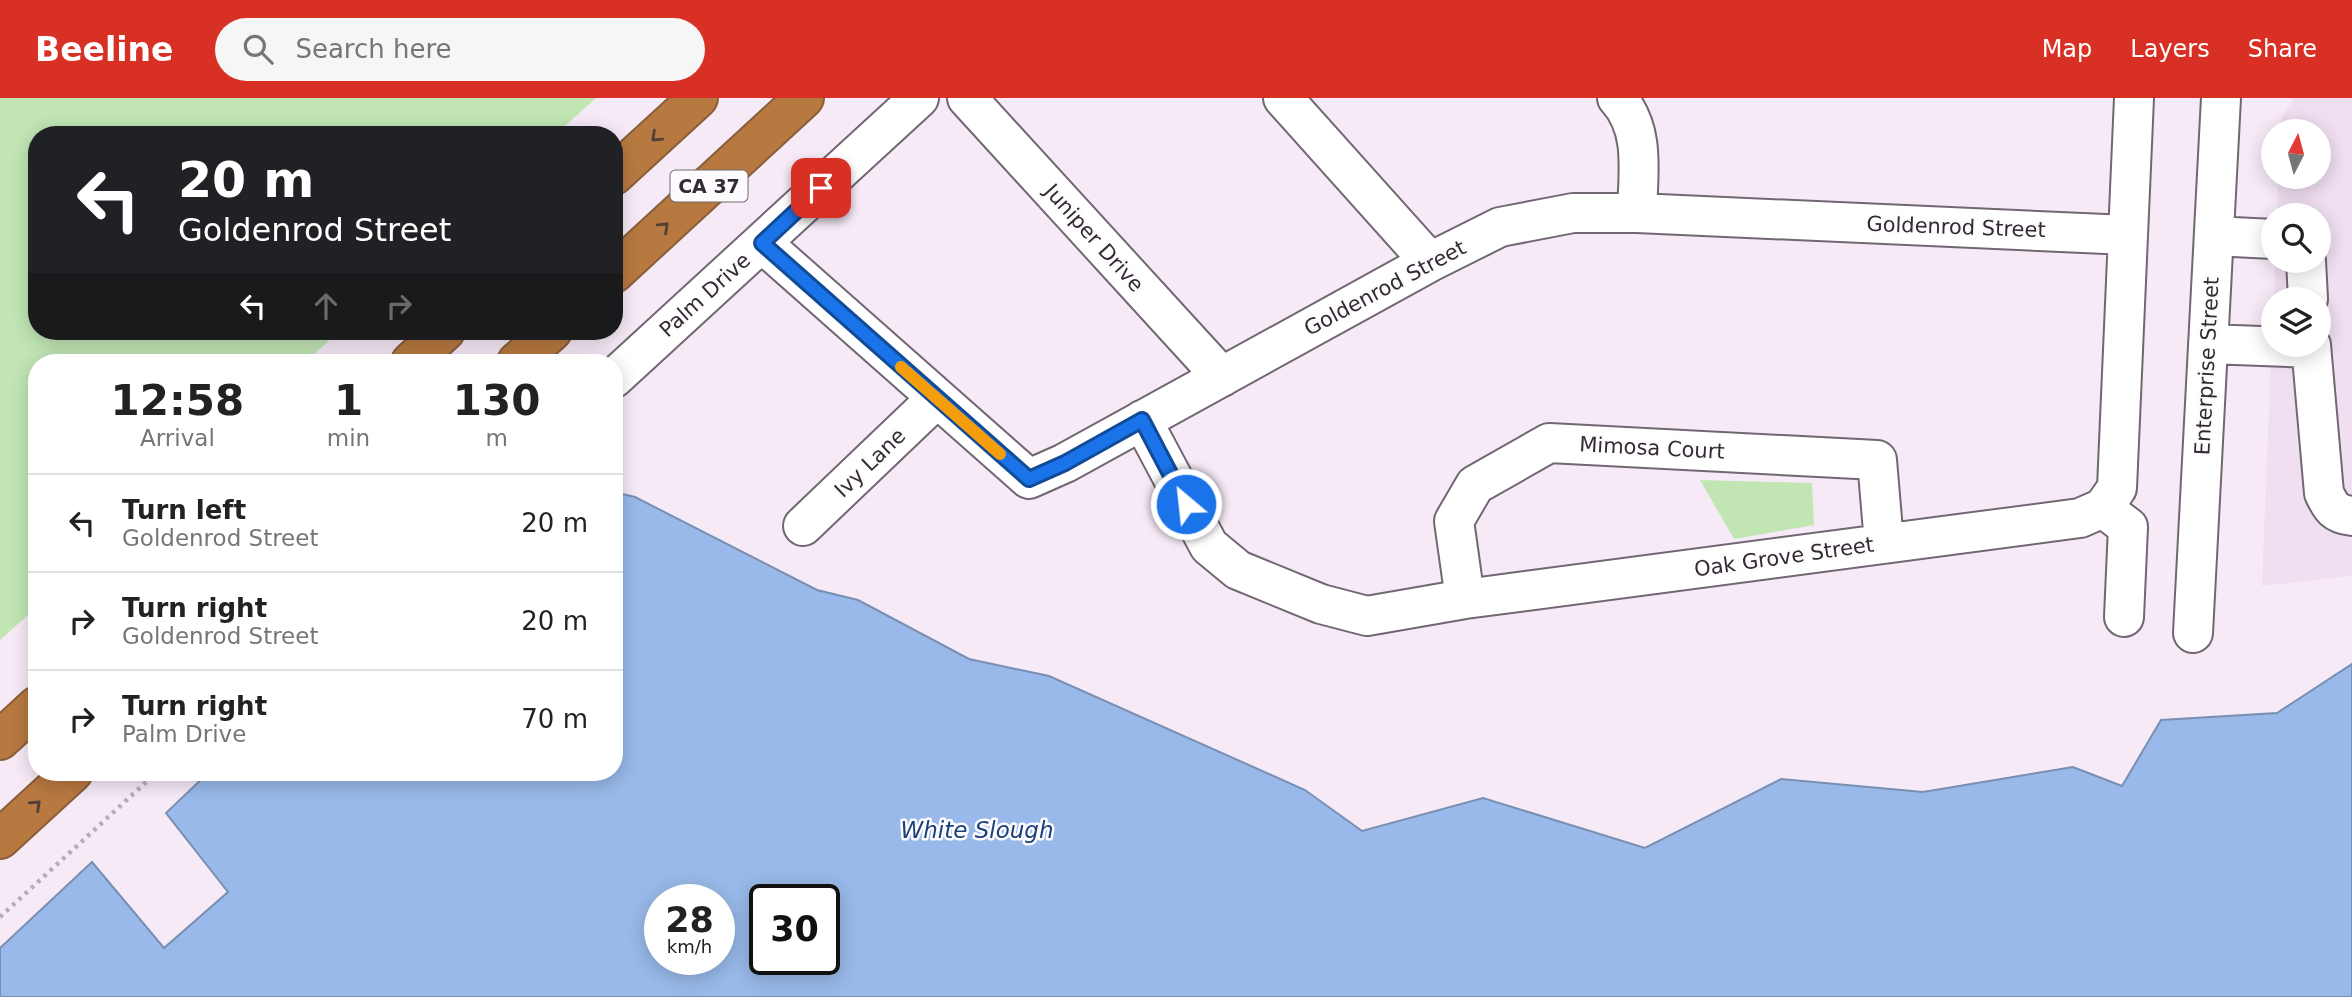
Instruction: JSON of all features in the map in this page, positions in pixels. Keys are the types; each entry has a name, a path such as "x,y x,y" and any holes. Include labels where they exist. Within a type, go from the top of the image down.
{"highway":[{"path":"623,167 698,98"},
{"name":"CA 37","path":"623,265 804,98"},
{"path":"420,354 435,340"},
{"path":"526,354 542,340"},
{"path":"0,740 28,714"},
{"path":"0,838 62,781"}],"street":[{"name":"Palm Drive","path":"623,370 919,98"},
{"name":"Juniper Drive","path":"967,98 1222,377"},
{"path":"1283,98 1430,262"},
{"path":"1617,98 1626,107 1638,138 1637,213"},
{"path":"2124,617 2128,527 2103,508 2117,488 2120,450 2134,98"},
{"name":"Enterprise Street","path":"2193,634 2221,98"},
{"name":"Goldenrod Street","path":"762,243 1029,479 1065,463 1430,262 1500,227 1573,213 1637,213 2128,235"},
{"path":"2214,236 2261,238"},
{"path":"2208,344 2261,345"},
{"path":"2312,357 2324,493 2330,508 2340,515 2352,516"},
{"name":"Ivy Lane","path":"803,526 936,399"},
{"name":"Oak Grove Street","path":"1142,420 1209,545 1238,570 1321,604 1367,615 1465,599 2080,518 2103,508"},
{"name":"Mimosa Court","path":"1465,599 1454,521 1475,485 1549,443 1877,460 1884,543"}],"path":[{"path":"0,917 147,781"}],"shaded area":[{"path":"2294,98 2352,98 2352,576 2262,586 2271,357 2331,357 2331,287 2274,287 2275,273 2331,273 2331,203 2277,203 2278,189 2331,189 2331,119 2281,119"}],"green space":[{"path":"0,98 596,98 565,126 28,126 28,340 330,340 314,354 28,354 28,615 0,640"},
{"path":"1700,480 1812,483 1814,525 1734,539"}],"water":[{"name":"White Slough","path":"623,494 635,497 817,590 858,600 969,659 1049,676 1305,790 1362,831 1483,798 1645,848 1781,779 1923,792 2073,767 2122,786 2161,720 2277,713 2352,664 2352,997 0,997 0,948 92,862 164,948 228,892 166,813 200,781 623,781"}],"slow traffic":[{"path":"901,367 1000,454"}],"route":[{"path":"821,188 762,243 936,399 1029,479 1065,463 1142,420 1186,504"}]}
